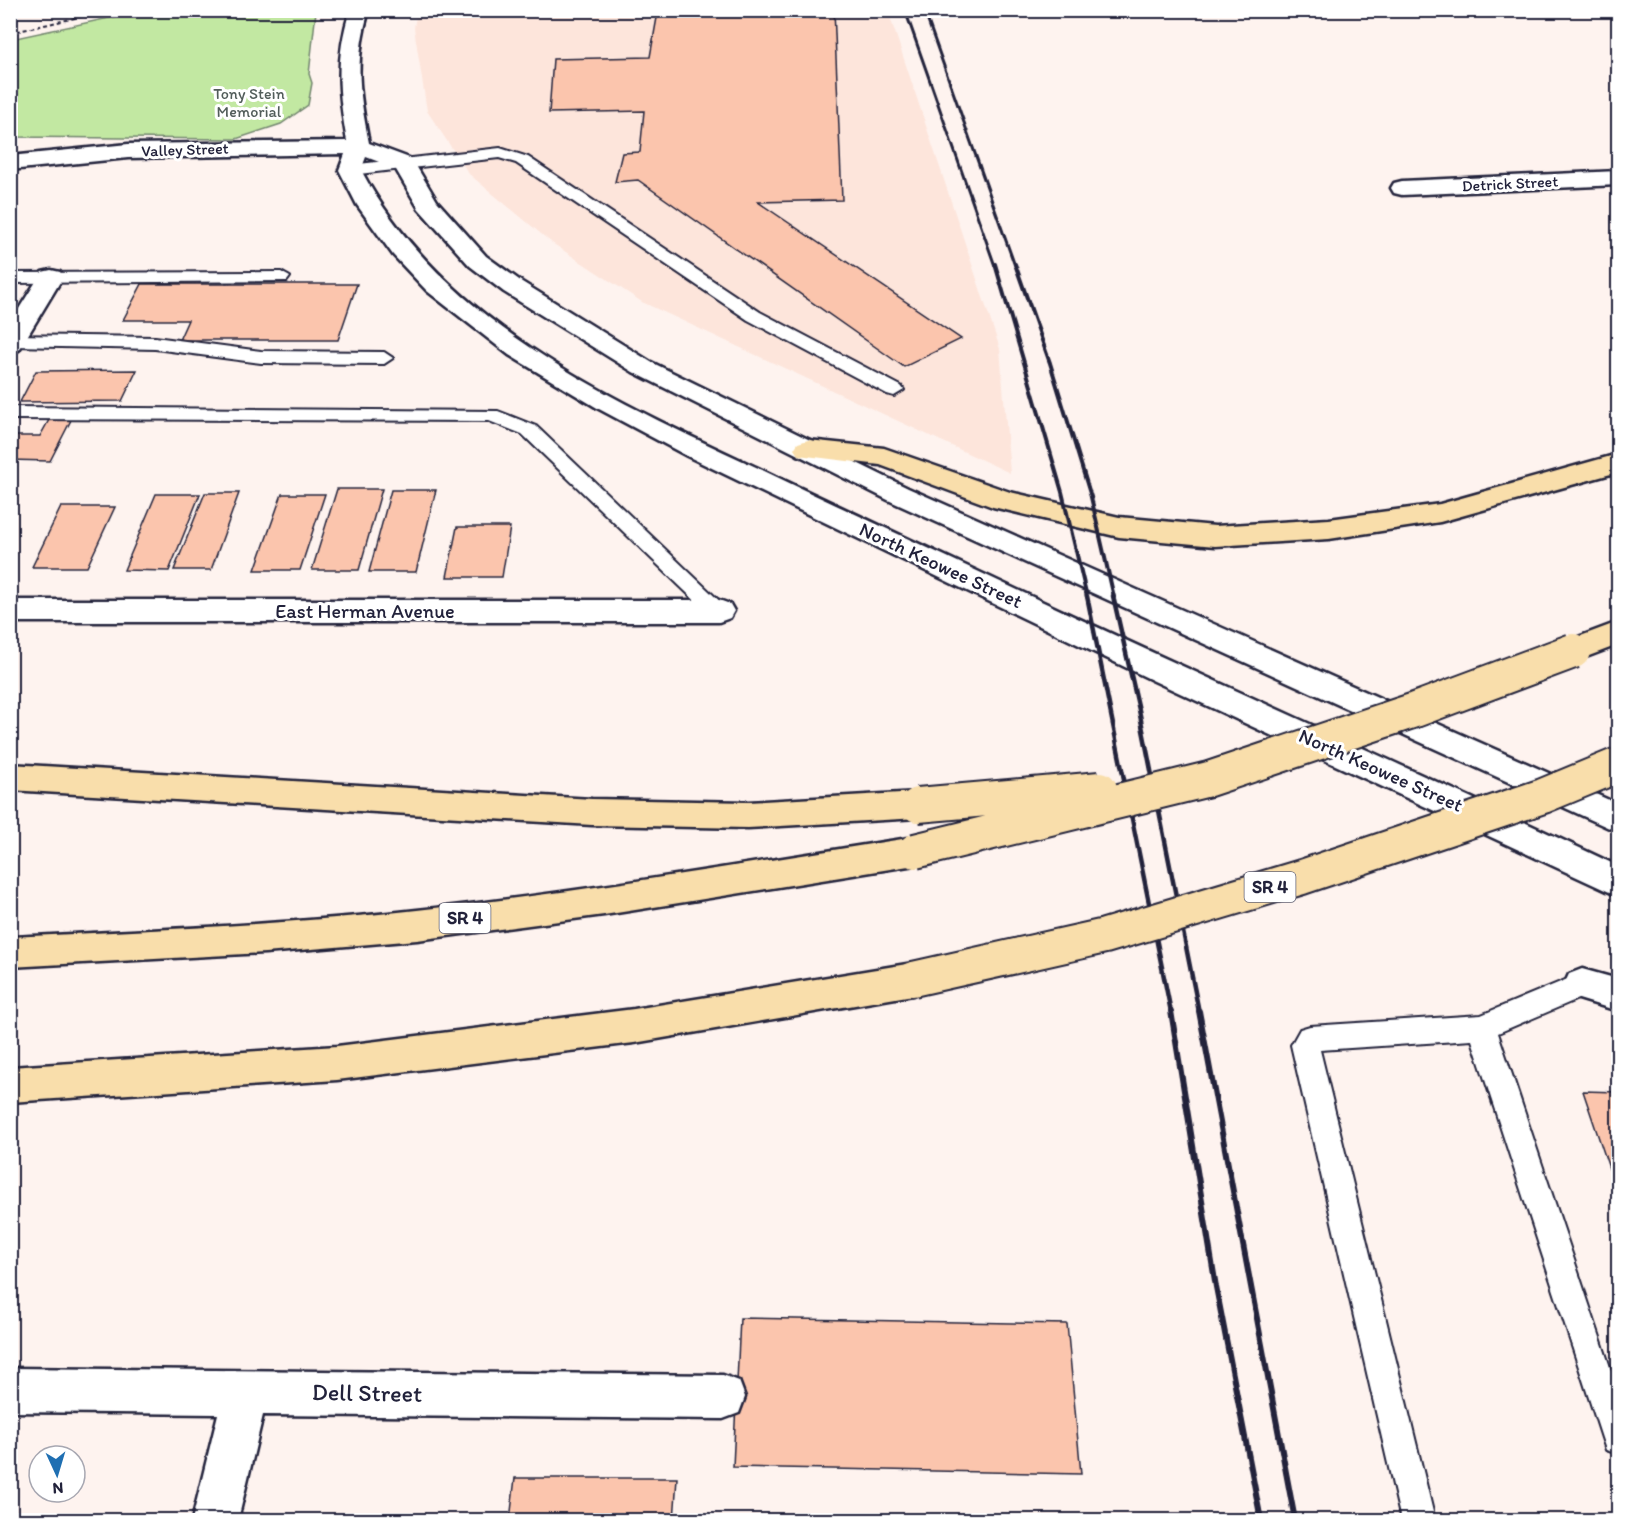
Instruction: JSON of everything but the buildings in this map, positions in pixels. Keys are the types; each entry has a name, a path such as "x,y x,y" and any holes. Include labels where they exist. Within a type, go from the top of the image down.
{"highway":[{"path":"808,449 884,456 1003,500 1119,527 1215,536 1329,529 1440,513 1618,463"},
{"name":"SR 4","path":"10,952 275,938 418,925 640,895 915,851 1209,779 1415,710 1618,633"},
{"name":"SR 4","path":"10,1085 337,1063 634,1026 913,979 1105,936 1302,877 1543,796 1618,765"},
{"path":"10,777 592,812 748,815 918,805 1209,779"}],"main road":[{"name":"North Keowee Street","path":"360,10 352,36 348,92 355,158 372,210 424,274 467,313 511,345 640,420 1165,673 1439,796 1618,882"},
{"name":"Valley Street","path":"10,163 128,151 355,158"},
{"path":"355,158 404,164 427,204 478,261 513,287 642,367 898,494 1618,819"},
{"name":"Detrick Street","path":"1402,188 1618,178"},
{"path":"12,342 51,277"},
{"name":"East Herman Avenue","path":"10,611 719,611"},
{"path":"1582,985 1618,995"},
{"name":"Dell Street","path":"10,1389 723,1397"},
{"path":"215,1521 246,1392"}],"lane":[{"path":"404,164 500,153 522,160 754,316 894,390"},
{"path":"10,278 281,277"},
{"path":"12,342 155,343 261,357 384,358"},
{"path":"10,413 491,415 529,430 719,611"},
{"path":"1418,1521 1305,1045 1310,1038 1482,1027 1582,985"},
{"path":"1482,1027 1618,1438"}],"path":[{"path":"10,33 70,17 109,10"}],"shaded area":[{"path":"417,10 888,11 1000,349 1010,473 642,302 552,243 469,174 427,111 414,28"}],"green space":[{"name":"Tony Stein Memorial","path":"146,10 316,11 309,74 312,83 308,105 281,124 236,139 11,137 11,39"}],"railway":[{"path":"905,10 995,266"},
{"path":"924,10 1015,266"},
{"path":"995,264 1062,492 1087,597"},
{"path":"1015,264 1050,363 1091,497 1114,597"},
{"path":"1087,596 1171,1012"},
{"path":"1113,596 1139,710 1199,1012"},
{"path":"1171,1011 1216,1287 1261,1520"},
{"path":"1199,1011 1295,1520"}]}
